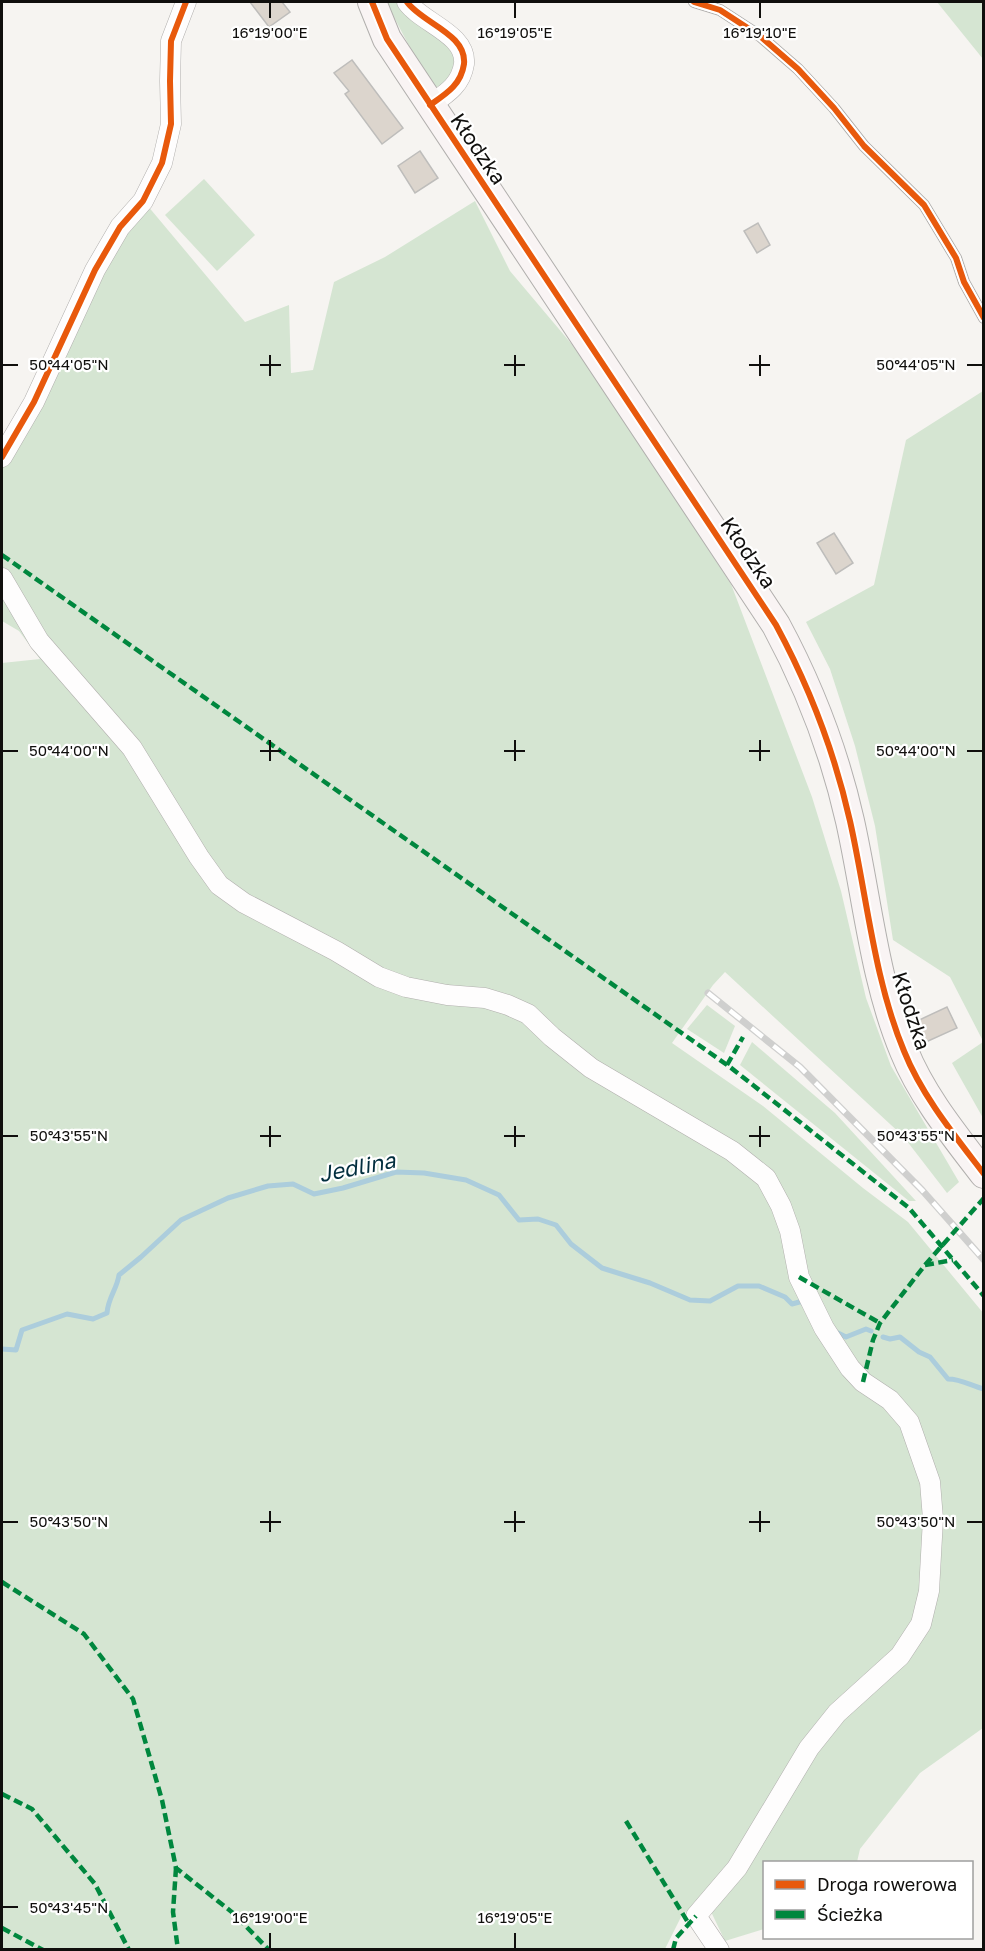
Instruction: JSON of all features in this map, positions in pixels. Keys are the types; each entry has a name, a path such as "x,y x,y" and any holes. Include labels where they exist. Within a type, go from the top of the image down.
{"main road":[{"name":"Kłodzka","path":"372,2 387,39 770,616 800,669 820,718 836,767 850,819 889,1009 905,1053 929,1098 984,1174"}],"street":[{"path":"2,457 34,402 95,270 120,228 143,201 162,163 171,124 171,42 186,2"},
{"path":"407,2 456,40 465,55 462,74 453,89 430,105"},
{"path":"2,579 39,640 132,748 199,857 219,885 244,903 336,951 379,977 416,989 447,995 485,998 528,1014 552,1037 591,1068 732,1151 766,1178 781,1206 790,1231 799,1276 824,1328 850,1368 863,1382 890,1400 909,1422 930,1482 933,1519 929,1590 921,1624 900,1656 837,1713 809,1748 737,1868 696,1916 719,1950"}],"lane":[{"path":"694,2 720,10 760,36 798,69 834,108 864,146 924,205 956,258 964,282 984,318"}],"green space":[{"path":"386,2 401,2 444,37 459,65 443,86 435,87 416,59"},
{"path":"937,2 983,2 983,59"},
{"path":"204,179 255,235 217,271 165,215"},
{"path":"475,201 510,271 580,354 731,584 812,797 841,891 866,998 891,1066 959,1182 947,1193 903,1136 725,972 713,985 672,1043 763,1106 908,1222 984,1314 983,1728 920,1773 860,1849 857,1861 763,1861 763,1929 725,1941 704,1897 682,1915 665,1949 2,1949 2,663 40,659 19,631 2,621 2,463 98,272 147,205 245,322 289,305 291,373 313,370 334,282 385,257"},
{"path":"983,391 983,1041 950,977 893,940 875,826 855,746 830,669 806,622 874,585 906,440"},
{"path":"707,1005 735,1026 724,1053 687,1029"},
{"path":"752,1042 835,1113 916,1201 909,1201 740,1065"},
{"path":"983,1042 983,1118 952,1063"}],"building":[{"path":"250,2 282,2 290,12 269,27"},
{"path":"352,60 403,128 382,144 345,94 349,91 334,73"},
{"path":"420,151 438,178 415,193 398,166"},
{"path":"758,223 770,245 757,253 744,231"},
{"path":"834,533 853,563 836,574 817,543"},
{"path":"947,1007 957,1028 926,1042 917,1021"}],"waterway":[{"name":"Jedlina","path":"2,1349 16,1350 22,1330 67,1314 93,1319 107,1313 119,1275 181,1220 228,1198 268,1186 293,1184 314,1194 396,1172 424,1173 466,1180 499,1195 519,1220 538,1219 556,1225 571,1244 602,1268 650,1283 690,1300 710,1301 738,1286 759,1286 785,1297 792,1304 803,1301 804,1305"},
{"name":"Jedlina","path":"836,1332 846,1337 866,1329 871,1331"},
{"name":"Jedlina","path":"883,1337 890,1339 900,1337 919,1352 930,1357 948,1379 984,1389"}],"railway":[{"path":"708,993 800,1067 922,1190 984,1260"}],"marked path":[{"path":"2,555 730,1067 909,1208 984,1296"},
{"path":"727,1065 743,1037"},
{"path":"863,1382 873,1340 880,1323 925,1265 984,1198"},
{"path":"925,1265 953,1260"},
{"path":"799,1277 880,1323"},
{"path":"2,1582 84,1634 133,1699 162,1800 176,1868 233,1913 269,1950"},
{"path":"2,1794 32,1809 95,1884 129,1950"},
{"path":"626,1821 689,1924"},
{"path":"176,1868 173,1912 178,1950"},
{"path":"673,1950 676,1938 696,1916"},
{"path":"2,1928 43,1950"}],"cycle path":[{"path":"2,457 34,402 95,270 120,227 143,201 162,163 171,124 171,41 186,2"},
{"path":"372,2 387,39 776,625 800,672 829,744 850,821 878,967 904,1051 930,1100 984,1174"},
{"path":"407,2 451,37 463,54 464,64 460,78 447,93 430,105"},
{"path":"694,2 720,10 760,36 798,69 834,108 864,146 924,205 956,258 964,282 984,318"}]}
